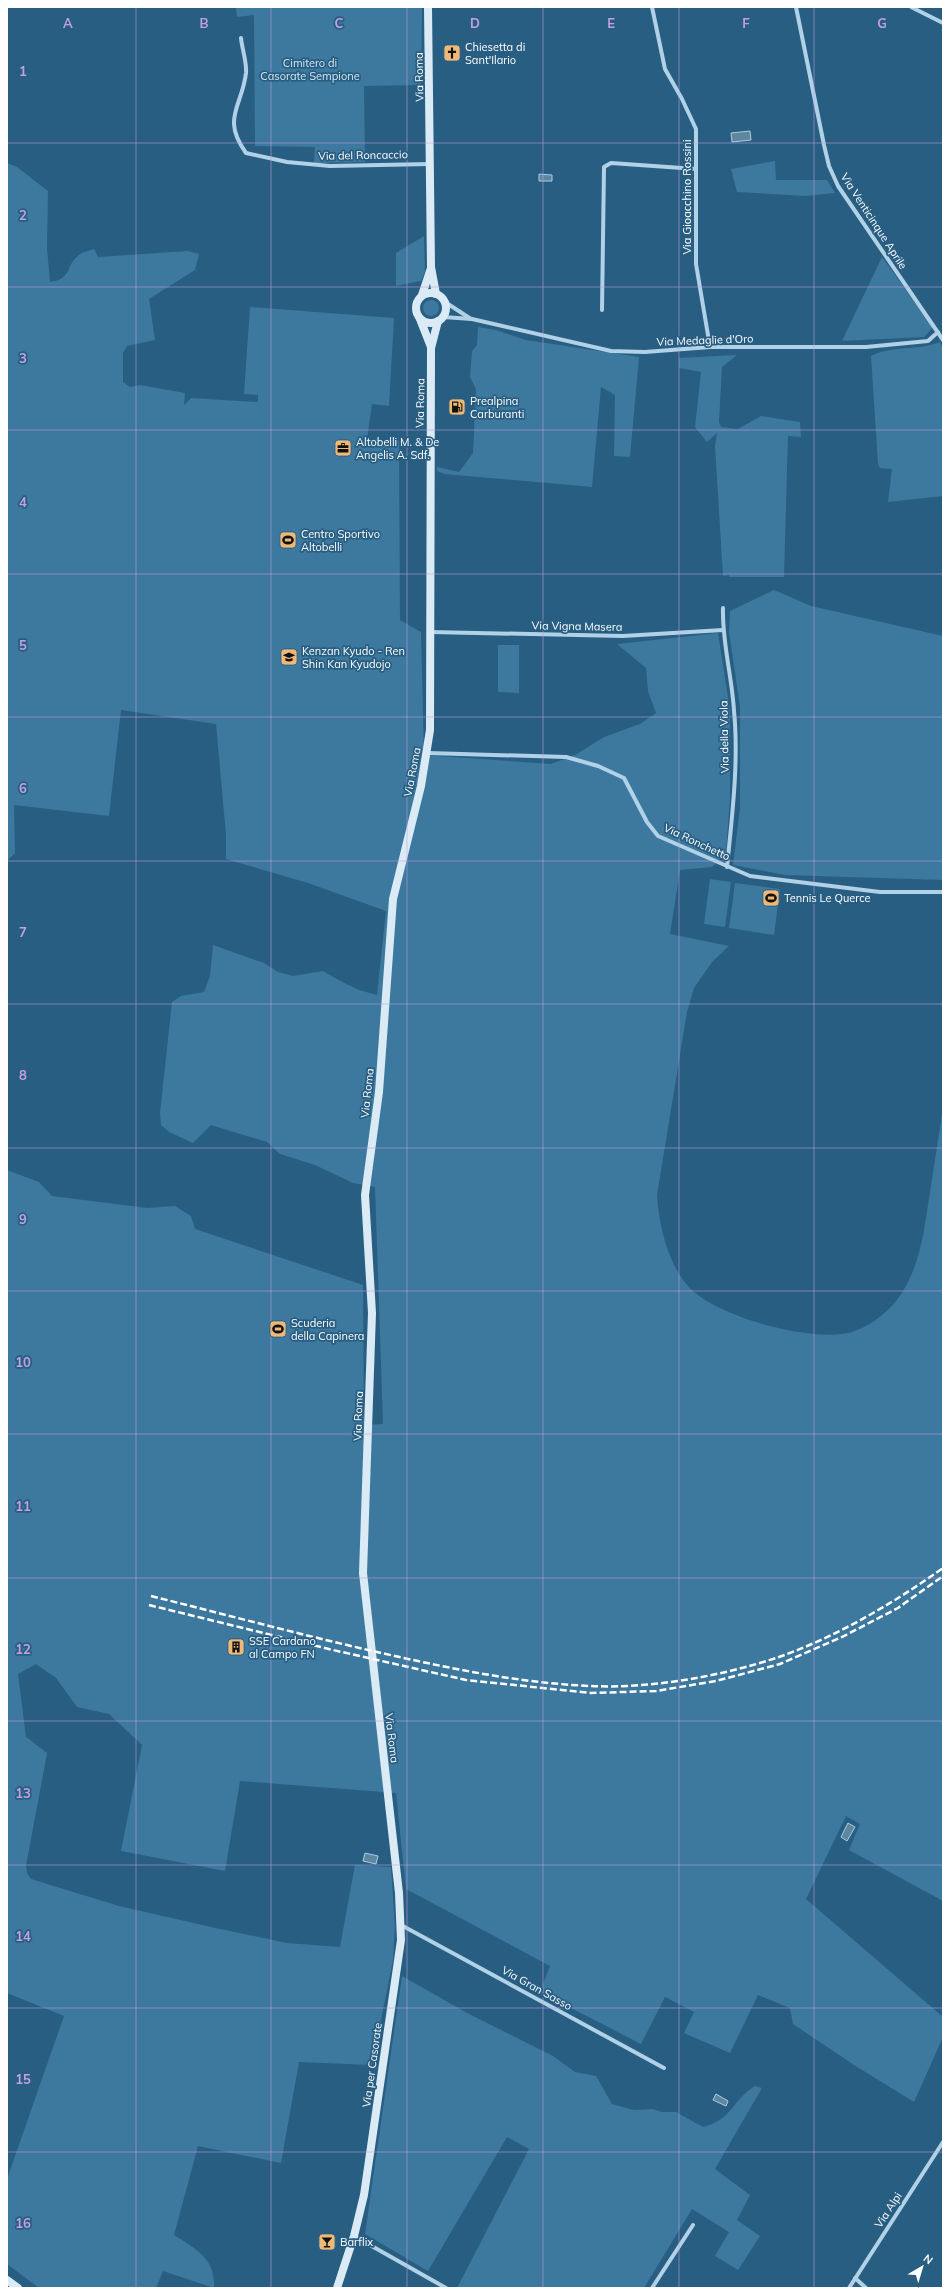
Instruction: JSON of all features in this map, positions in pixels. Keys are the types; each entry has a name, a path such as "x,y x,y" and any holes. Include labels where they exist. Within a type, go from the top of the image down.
{"street":[{"name":"Via Roma","path":"428,7 431,267 436,294"},
{"name":"Via Gioacchino Rossini","path":"652,7 665,69 682,99 696,129 696,264 710,347"},
{"name":"Via Venticinque Aprile","path":"796,7 824,145 835,180 943,340"},
{"path":"911,7 943,23"},
{"name":"Via del Roncaccio","path":"241,38 246,72 235,107 233,127 238,142 246,153 296,162 355,167 430,164"},
{"path":"602,310 604,167 611,163 696,170"},
{"name":"Via Roma","path":"431,267 422,295 418,299 416,309 431,348"},
{"path":"422,295 436,294 445,302"},
{"name":"Via Roma","path":"393,1842 369,1638 363,1573 372,1314 365,1195 379,1092 393,899 428,753 431,715 431,348 445,312 445,302"},
{"name":"Via Medaglie d'Oro","path":"445,302 472,319"},
{"path":"420,318 428,323 441,319"},
{"name":"Via Medaglie d'Oro","path":"441,319 472,319 612,351 645,352 710,347 866,347 928,341 938,332"},
{"name":"Via della Viola","path":"723,608 722,630 734,712 734,796 728,867"},
{"name":"Via Vigna Masera","path":"430,632 624,636 722,630"},
{"name":"Via Ronchetto","path":"428,753 566,757 598,766 624,778 647,822 658,836 750,876 880,892 943,892"},
{"name":"Via per Casorate","path":"337,2288 354,2236 364,2195 383,2074 401,1924 393,1842"},
{"name":"Via Gran Sasso","path":"401,1924 664,2068"},
{"name":"Via Alpi","path":"849,2288 943,2142"},
{"path":"652,2288 692,2225"},
{"path":"354,2236 446,2288"},
{"path":"855,2278 866,2288"},
{"path":"7,2280 18,2288"}],"green space":[{"name":"Cimitero di Casorate Sempione","path":"236,7 422,7 421,85 364,86 365,162 314,163 315,147 255,146 254,15 237,17"},
{"path":"775,161 776,180 827,180 835,193 806,196 737,192 731,169"},
{"path":"7,163 17,167 48,191 47,248 50,282 66,275 72,263 80,254 94,249 98,257 188,251 199,254 195,270 149,299 155,340 127,346 123,353 123,382 130,387 140,385 185,393 184,405 191,398 258,402 258,395 244,394 250,307 394,318 389,406 372,404 367,439 399,441 400,620 421,632 424,755 551,764 577,754 604,737 640,724 656,713 648,691 646,668 617,644 718,633 730,710 730,797 726,853 712,867 680,870 670,934 729,946 712,962 694,988 687,1012 657,1195 662,1230 669,1254 687,1285 700,1296 718,1307 763,1324 787,1330 810,1334 831,1335 855,1331 875,1321 897,1300 905,1288 916,1262 926,1220 943,1108 943,1901 849,1850 860,1824 846,1816 806,1899 943,2017 943,2037 914,2102 854,2065 793,2024 790,2008 758,1995 730,2053 684,2033 694,2012 665,1997 641,2044 540,1992 550,1966 406,1889 396,1793 240,1781 225,1871 121,1851 142,1745 109,1714 77,1707 56,1678 36,1664 18,1674 26,1737 47,1753 26,1866 27,1873 31,1879 119,1906 220,1929 287,1943 340,1947 355,1865 391,1867 395,1927 393,1960 372,2065 299,2062 281,2163 198,2146 174,2235 197,2250 208,2262 212,2269 214,2288 163,2271 156,2288 39,2288 7,2264 7,2179 64,2016 7,1993 7,1170 39,1182 52,1196 147,1208 175,1206 191,1216 195,1229 363,1285 364,1425 383,1424 375,1187 353,1183 315,1165 280,1154 267,1142 211,1125 193,1143 169,1132 161,1125 160,1113 172,1002 181,996 204,992 210,976 213,945 264,963 278,972 293,976 323,971 355,988 377,995 386,911 308,883 226,859 226,835 216,724 121,710 109,816 14,805 15,853 7,861"},
{"path":"424,236 425,272 421,281 396,286 396,253"},
{"path":"882,257 933,327 924,337 842,341"},
{"path":"431,300 437,302 439,308 437,314 431,316 425,314 423,308 425,302"},
{"path":"478,327 496,330 526,340 639,357 630,457 614,456 615,395 601,387 592,487 444,474 437,471 437,467 459,472 473,453 476,389 470,377 472,351 477,345"},
{"path":"940,342 943,349 943,496 888,502 892,469 880,468 878,464 871,356 888,350 932,345"},
{"path":"737,355 722,367 719,422 721,427 738,429 761,416 800,422 801,437 788,436 784,577 723,576 715,446 717,433 707,442 695,427 701,372 679,368 679,358"},
{"path":"774,590 811,606 943,636 943,880 785,875 733,865 740,808 740,707 729,632 730,611"},
{"path":"498,645 519,645 519,693 498,692"},
{"path":"710,879 731,882 725,927 704,924"},
{"path":"735,883 780,889 774,935 729,928"},
{"path":"402,1976 469,2014 553,2056 575,2072 596,2076 612,2104 634,2110 653,2109 662,2112 676,2112 703,2127 720,2120 747,2091 755,2086 762,2088 715,2169 750,2195 737,2220 760,2236 738,2270 715,2256 729,2232 692,2209 644,2288 457,2288 529,2149 507,2137 428,2271 365,2234"}],"shaded area":[{"path":"750,131 751,140 732,142 731,133"},
{"path":"539,174 552,175 552,181 539,181"},
{"path":"848,1823 855,1827 847,1841 841,1837"},
{"path":"365,1853 378,1856 376,1864 363,1861"},
{"path":"716,2094 728,2101 726,2106 713,2100"}],"railway":[{"path":"151,1596 293,1632 457,1669 537,1682 613,1686 686,1680 734,1670 779,1657 801,1649 864,1618 943,1568"},
{"path":"149,1605 333,1650 466,1680 591,1693 656,1691 716,1681 780,1664 842,1637 898,1608 943,1576"}],"place":[{"name":"Chiesetta di Sant'Ilario","path":"452,53"},
{"name":"Prealpina Carburanti","path":"457,407"},
{"name":"Altobelli M. & De Angelis A. Sdf.","path":"343,448"},
{"name":"Centro Sportivo Altobelli","path":"288,540"},
{"name":"Kenzan Kyudo - Ren Shin Kan Kyudojo","path":"289,657"},
{"name":"Tennis Le Querce","path":"771,898"},
{"name":"Scuderia della Capinera","path":"278,1329"},
{"name":"SSE Cardano al Campo FN","path":"236,1647"},
{"name":"Barflix","path":"327,2242"}]}
